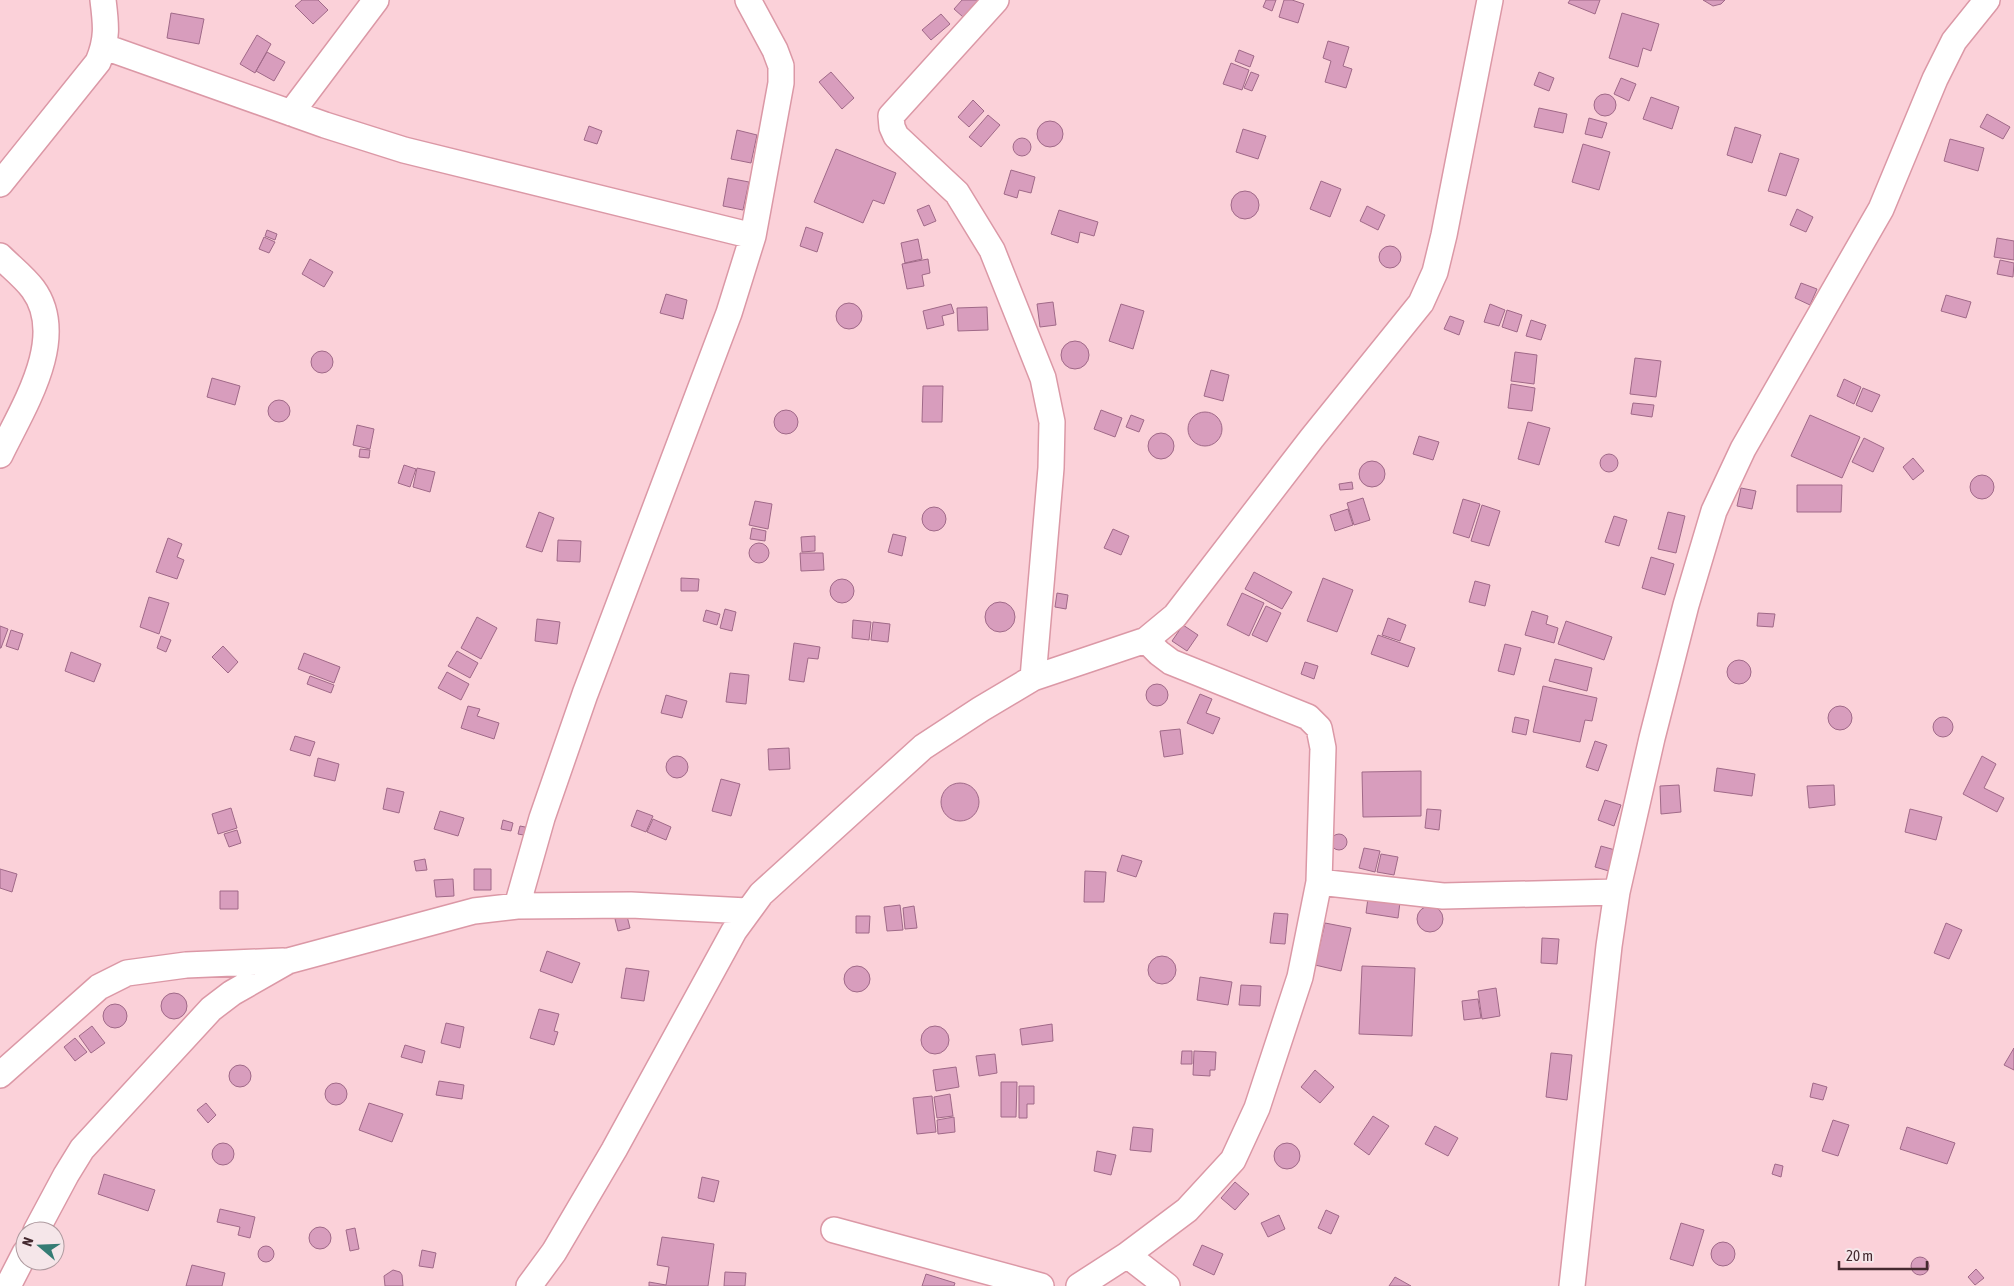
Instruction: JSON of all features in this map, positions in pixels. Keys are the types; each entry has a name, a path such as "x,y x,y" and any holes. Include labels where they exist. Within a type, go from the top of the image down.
{"street":[{"path":"0,184 98,62 104,47 106,31 103,0"},
{"path":"291,113 376,0"},
{"path":"517,906 542,818 582,703 726,322 753,236 781,83 781,66 775,50 748,0"},
{"path":"996,0 891,116 892,127 896,136 957,193 992,250 1043,378 1052,422 1052,468 1034,678"},
{"path":"529,1286 554,1252 609,1158 734,931 761,894 923,747 981,709 1034,678 1146,640 1175,616 1312,438 1421,303 1435,272 1444,234 1490,0"},
{"path":"1572,1286 1609,946 1617,892 1652,738 1686,605 1714,510 1743,450 1881,209 1935,79 1954,41 1987,0"},
{"path":"104,47 291,113 404,150 753,236"},
{"path":"0,256 33,290 46,319 46,340 39,373 0,455"},
{"path":"1080,1286 1127,1255 1187,1210 1233,1160 1257,1108 1300,978 1319,882 1323,748 1319,728 1308,717 1171,662 1146,640"},
{"path":"1319,882 1443,896 1617,892"},
{"path":"0,1075 99,987 127,973 186,965 288,961 474,911 517,906 631,905 747,911"},
{"path":"41,1221 82,1149 198,1023 232,993 288,961"},
{"path":"834,1230 1041,1286"},
{"path":"1127,1255 1167,1286"},
{"path":"8,1286 16,1271"}],"building":[{"path":"302,0 318,0 328,10 313,24 295,6"},
{"path":"962,0 978,0 963,17 954,9"},
{"path":"1266,0 1276,0 1272,11 1263,7"},
{"path":"1284,0 1292,0 1304,4 1298,23 1279,17"},
{"path":"1570,0 1600,0 1595,14 1568,3"},
{"path":"1703,0 1725,0 1721,4 1713,6"},
{"path":"171,13 204,19 199,44 167,38"},
{"path":"1622,13 1659,24 1651,51 1643,48 1638,67 1609,58"},
{"path":"941,14 950,24 931,40 922,30"},
{"path":"257,35 271,44 255,73 240,64"},
{"path":"1328,41 1349,47 1343,66 1352,69 1346,88 1325,82 1331,61 1323,58"},
{"path":"1239,50 1254,56 1250,67 1235,61"},
{"path":"267,52 285,62 274,81 256,71"},
{"path":"1231,63 1249,70 1242,90 1223,84"},
{"path":"831,72 854,98 842,109 819,82"},
{"path":"1251,72 1259,75 1252,91 1244,88"},
{"path":"1539,72 1554,78 1549,91 1534,85"},
{"path":"1621,78 1636,84 1629,101 1614,94"},
{"path":"1605,94 1613,97 1616,105 1613,113 1605,116 1597,113 1594,105 1597,97"},
{"path":"1651,97 1679,107 1672,129 1643,119"},
{"path":"973,100 984,111 969,127 958,117"},
{"path":"1539,108 1567,114 1563,133 1534,127"},
{"path":"1987,114 2010,127 2003,139 1980,127"},
{"path":"988,115 1000,125 981,147 969,137"},
{"path":"1589,118 1607,123 1602,138 1585,134"},
{"path":"1050,121 1059,125 1063,134 1059,143 1050,147 1041,143 1037,134 1041,125"},
{"path":"589,126 602,131 597,144 584,140"},
{"path":"1735,127 1761,135 1752,163 1727,155"},
{"path":"1243,129 1266,136 1258,159 1236,152"},
{"path":"737,130 757,135 751,163 731,159"},
{"path":"1022,138 1028,141 1031,147 1028,153 1022,156 1016,153 1013,147 1016,141"},
{"path":"1950,139 1984,148 1978,171 1944,161"},
{"path":"1583,144 1610,152 1599,190 1572,182"},
{"path":"836,149 896,173 884,204 873,200 863,223 814,202"},
{"path":"1780,153 1799,159 1786,196 1768,191"},
{"path":"1011,170 1035,177 1031,193 1019,190 1017,198 1004,194"},
{"path":"728,178 749,182 743,210 723,206"},
{"path":"1321,181 1341,189 1330,217 1310,209"},
{"path":"1245,191 1255,195 1259,205 1255,215 1245,219 1235,215 1231,205 1235,195"},
{"path":"929,205 936,221 924,226 917,210"},
{"path":"1367,206 1385,215 1378,230 1360,221"},
{"path":"1797,209 1813,217 1806,232 1790,225"},
{"path":"1059,210 1098,222 1094,236 1080,232 1078,243 1051,234"},
{"path":"806,227 823,233 817,252 800,246"},
{"path":"267,230 277,234 275,240 265,236"},
{"path":"264,237 275,242 269,253 259,249"},
{"path":"1997,238 2014,241 2014,260 1994,257"},
{"path":"918,239 922,259 905,263 901,243"},
{"path":"1386,246 1394,246 1401,253 1401,261 1394,268 1386,268 1379,261 1379,253"},
{"path":"310,259 333,272 324,287 302,274"},
{"path":"928,259 930,273 922,275 924,286 907,289 902,264"},
{"path":"2000,260 2014,263 2013,277 1997,274"},
{"path":"1801,283 1817,289 1810,305 1795,298"},
{"path":"666,294 687,300 683,319 660,313"},
{"path":"1946,295 1971,302 1966,318 1941,311"},
{"path":"1053,302 1056,325 1040,327 1037,304"},
{"path":"849,303 858,307 862,316 858,325 849,329 840,325 836,316 840,307"},
{"path":"951,304 954,313 942,316 944,325 927,329 923,311"},
{"path":"1121,304 1144,311 1133,349 1109,341"},
{"path":"1490,304 1505,310 1499,326 1484,322"},
{"path":"987,307 988,330 958,331 957,308"},
{"path":"1507,310 1522,315 1517,332 1502,327"},
{"path":"1450,316 1464,321 1459,335 1444,329"},
{"path":"1531,320 1546,325 1541,340 1526,336"},
{"path":"1075,341 1085,345 1089,355 1085,365 1075,369 1065,365 1061,355 1065,345"},
{"path":"322,351 330,354 333,362 330,370 322,373 314,370 311,362 314,354"},
{"path":"1515,352 1537,355 1534,384 1511,381"},
{"path":"1635,358 1661,361 1656,397 1630,394"},
{"path":"1211,370 1229,375 1223,401 1204,396"},
{"path":"212,378 240,386 235,405 207,397"},
{"path":"1844,379 1861,387 1854,404 1837,396"},
{"path":"1511,384 1535,388 1532,411 1508,408"},
{"path":"923,386 943,386 942,422 922,422"},
{"path":"1863,388 1880,395 1872,412 1856,405"},
{"path":"279,400 287,403 290,411 287,419 279,422 271,419 268,411 271,403"},
{"path":"1633,403 1654,405 1652,417 1631,414"},
{"path":"786,410 795,413 798,422 795,431 786,434 777,431 774,422 777,413"},
{"path":"1101,410 1122,418 1115,437 1094,429"},
{"path":"1205,412 1217,417 1222,429 1217,441 1205,446 1193,441 1188,429 1193,417"},
{"path":"1131,415 1144,420 1139,432 1126,427"},
{"path":"1810,415 1860,437 1842,478 1791,456"},
{"path":"1528,422 1550,428 1539,465 1518,459"},
{"path":"357,425 374,429 370,449 353,445"},
{"path":"1161,433 1170,437 1174,446 1170,455 1161,459 1152,455 1148,446 1152,437"},
{"path":"1419,436 1439,442 1433,460 1413,454"},
{"path":"1864,438 1884,448 1873,472 1852,462"},
{"path":"360,449 370,450 369,458 359,457"},
{"path":"1605,454 1613,454 1618,459 1616,470 1605,472 1600,467 1600,459"},
{"path":"1913,458 1924,471 1913,480 1903,467"},
{"path":"1372,461 1381,465 1385,474 1381,483 1372,487 1363,483 1359,474 1363,465"},
{"path":"404,465 416,469 410,487 398,483"},
{"path":"417,468 435,472 430,492 413,487"},
{"path":"1982,475 1991,478 1994,487 1991,496 1982,499 1973,496 1970,487 1973,478"},
{"path":"1352,482 1353,489 1340,490 1339,484"},
{"path":"1797,485 1842,485 1841,512 1797,512"},
{"path":"1741,488 1756,491 1752,509 1737,506"},
{"path":"1363,498 1370,520 1354,525 1347,503"},
{"path":"1463,499 1480,504 1469,538 1453,533"},
{"path":"755,501 772,504 768,529 749,525"},
{"path":"1482,505 1500,511 1489,546 1471,541"},
{"path":"934,507 939,508 945,514 945,524 939,530 934,531 929,530 923,524 922,519 923,514 929,508"},
{"path":"1348,509 1353,525 1335,531 1330,515"},
{"path":"539,512 554,518 542,552 526,547"},
{"path":"1668,512 1685,516 1676,553 1658,549"},
{"path":"1614,516 1627,520 1619,546 1605,542"},
{"path":"752,528 766,531 765,541 750,539"},
{"path":"1113,529 1129,536 1121,555 1104,548"},
{"path":"893,534 906,537 902,556 888,552"},
{"path":"815,536 815,551 802,552 801,537"},
{"path":"168,538 182,544 177,557 184,560 177,579 156,572"},
{"path":"558,540 581,541 580,562 557,561"},
{"path":"759,543 766,546 769,553 766,560 759,563 752,560 749,553 752,546"},
{"path":"800,553 823,553 824,570 801,571"},
{"path":"1651,557 1674,564 1665,595 1642,588"},
{"path":"1254,572 1292,592 1282,609 1245,589"},
{"path":"681,578 699,579 698,591 681,591"},
{"path":"1323,578 1353,590 1337,632 1307,621"},
{"path":"842,579 851,582 854,591 851,600 842,603 833,600 830,591 833,582"},
{"path":"1475,581 1490,585 1485,606 1469,602"},
{"path":"1057,593 1068,595 1066,609 1055,607"},
{"path":"1242,593 1264,603 1249,636 1227,625"},
{"path":"149,597 169,603 159,634 140,627"},
{"path":"1000,602 1006,603 1014,611 1014,623 1006,631 1000,632 994,631 986,623 985,617 986,611 994,603"},
{"path":"1266,606 1281,613 1267,642 1252,635"},
{"path":"725,609 736,612 732,631 720,628"},
{"path":"706,610 720,614 717,625 703,621"},
{"path":"1532,611 1548,616 1546,624 1558,628 1554,643 1525,635"},
{"path":"1758,613 1775,614 1773,627 1757,626"},
{"path":"477,617 497,628 481,659 461,648"},
{"path":"1388,618 1406,625 1400,641 1382,635"},
{"path":"537,619 560,622 557,644 535,641"},
{"path":"853,620 871,622 869,640 852,638"},
{"path":"1566,621 1612,637 1604,660 1558,644"},
{"path":"873,622 890,624 888,642 871,640"},
{"path":"1183,625 1198,635 1187,651 1172,641"},
{"path":"0,626 8,629 1,648 0,648"},
{"path":"11,630 23,634 18,650 6,646"},
{"path":"1378,635 1415,648 1408,667 1371,654"},
{"path":"161,636 171,640 166,652 157,648"},
{"path":"794,643 820,647 818,659 808,658 804,682 789,680"},
{"path":"1505,644 1521,648 1514,675 1498,671"},
{"path":"223,646 238,662 228,673 212,657"},
{"path":"457,651 478,663 470,678 448,666"},
{"path":"71,652 101,664 94,682 65,671"},
{"path":"304,653 340,667 334,683 298,669"},
{"path":"1555,659 1592,668 1587,691 1549,681"},
{"path":"1739,660 1744,661 1750,667 1750,677 1744,683 1739,684 1734,683 1728,677 1727,672 1728,667 1734,661"},
{"path":"1305,662 1318,666 1314,679 1301,674"},
{"path":"447,672 469,684 461,700 438,688"},
{"path":"730,673 749,675 746,704 726,702"},
{"path":"310,676 334,685 331,693 307,684"},
{"path":"1157,684 1165,687 1168,695 1165,703 1157,706 1149,703 1146,695 1149,687"},
{"path":"1543,686 1597,698 1592,721 1585,720 1580,742 1533,732"},
{"path":"1200,694 1212,699 1206,713 1220,718 1213,734 1187,723"},
{"path":"666,695 687,701 682,718 661,713"},
{"path":"468,706 480,709 477,716 499,723 494,739 461,728"},
{"path":"1840,706 1845,707 1851,713 1851,723 1845,729 1840,730 1835,729 1829,723 1828,718 1829,713 1835,707"},
{"path":"1515,717 1529,720 1526,735 1512,732"},
{"path":"1943,717 1950,720 1953,727 1950,734 1943,737 1936,734 1933,727 1936,720"},
{"path":"1180,729 1183,754 1164,757 1160,731"},
{"path":"295,736 315,742 310,756 290,750"},
{"path":"1595,741 1607,745 1598,771 1586,767"},
{"path":"789,748 790,769 769,770 768,749"},
{"path":"677,756 685,759 688,767 685,775 677,778 669,775 666,767 669,759"},
{"path":"1982,756 1996,764 1984,788 2004,798 1997,812 1963,794"},
{"path":"318,758 339,764 335,781 314,776"},
{"path":"1717,768 1755,774 1752,796 1714,791"},
{"path":"1421,771 1421,816 1363,817 1362,772"},
{"path":"721,779 740,784 731,816 712,811"},
{"path":"960,783 974,788 979,802 974,816 960,821 946,816 941,802 946,788"},
{"path":"1679,785 1681,812 1661,814 1660,786"},
{"path":"1834,785 1835,805 1809,808 1807,786"},
{"path":"387,788 404,792 399,813 383,809"},
{"path":"1605,800 1621,805 1614,826 1598,820"},
{"path":"231,808 237,828 218,834 212,814"},
{"path":"1427,809 1441,810 1439,830 1425,828"},
{"path":"1910,809 1942,817 1936,840 1905,832"},
{"path":"637,810 653,816 646,832 631,826"},
{"path":"440,811 464,818 458,836 434,829"},
{"path":"653,819 671,827 666,840 647,832"},
{"path":"503,820 513,823 511,831 501,829"},
{"path":"520,826 530,828 529,836 518,834"},
{"path":"237,830 241,843 229,847 224,834"},
{"path":"1339,834 1347,842 1339,850 1331,842"},
{"path":"1601,846 1615,850 1609,871 1595,867"},
{"path":"1364,848 1380,851 1375,872 1359,868"},
{"path":"1381,854 1398,857 1394,875 1377,872"},
{"path":"1122,855 1142,861 1136,877 1117,871"},
{"path":"425,859 427,870 416,871 414,861"},
{"path":"0,869 17,874 12,892 0,888"},
{"path":"474,869 491,869 491,890 474,890"},
{"path":"1085,871 1106,872 1104,902 1084,902"},
{"path":"453,879 454,896 436,897 434,880"},
{"path":"220,891 238,891 238,909 220,909"},
{"path":"1368,898 1400,902 1398,918 1366,913"},
{"path":"900,905 903,930 887,931 884,907"},
{"path":"914,906 917,928 905,929 903,908"},
{"path":"1430,906 1439,910 1443,919 1439,928 1430,932 1421,928 1417,919 1421,910"},
{"path":"1274,913 1288,914 1285,944 1270,943"},
{"path":"627,916 630,928 618,931 615,919"},
{"path":"856,916 870,916 869,933 856,933"},
{"path":"1325,923 1351,928 1341,971 1315,965"},
{"path":"1946,923 1962,930 1949,959 1934,953"},
{"path":"1542,938 1559,939 1557,964 1541,963"},
{"path":"547,951 580,963 572,983 540,971"},
{"path":"1162,956 1172,960 1176,970 1172,980 1162,984 1152,980 1148,970 1152,960"},
{"path":"857,966 866,970 870,979 866,988 857,992 848,988 844,979 848,970"},
{"path":"1362,966 1415,968 1412,1036 1359,1034"},
{"path":"626,968 649,971 644,1001 621,998"},
{"path":"1200,977 1232,982 1228,1005 1197,1000"},
{"path":"1241,985 1261,986 1260,1006 1239,1005"},
{"path":"1496,988 1500,1016 1482,1019 1478,991"},
{"path":"174,993 183,997 187,1006 183,1015 174,1019 165,1015 161,1006 165,997"},
{"path":"1478,999 1481,1018 1464,1020 1462,1001"},
{"path":"115,1004 124,1007 127,1016 124,1025 115,1028 106,1025 103,1016 106,1007"},
{"path":"539,1009 559,1014 554,1031 558,1032 554,1045 530,1038"},
{"path":"446,1023 464,1027 460,1048 441,1043"},
{"path":"1052,1024 1053,1041 1022,1045 1020,1029"},
{"path":"92,1026 105,1043 91,1053 79,1036"},
{"path":"935,1026 945,1030 949,1040 945,1050 935,1054 925,1050 921,1040 925,1030"},
{"path":"75,1038 87,1052 75,1061 64,1047"},
{"path":"405,1045 425,1051 422,1063 401,1057"},
{"path":"2014,1048 2014,1070 2004,1065"},
{"path":"1182,1051 1192,1051 1192,1064 1181,1064"},
{"path":"1194,1051 1216,1052 1215,1070 1210,1070 1210,1076 1193,1075"},
{"path":"1551,1053 1572,1055 1567,1100 1546,1097"},
{"path":"995,1054 997,1073 979,1076 976,1056"},
{"path":"240,1065 248,1068 251,1076 248,1084 240,1087 232,1084 229,1076 232,1068"},
{"path":"956,1067 959,1087 936,1091 933,1070"},
{"path":"1315,1070 1334,1087 1320,1103 1301,1087"},
{"path":"439,1081 464,1085 462,1099 436,1095"},
{"path":"1001,1082 1017,1082 1016,1117 1001,1117"},
{"path":"336,1083 344,1086 347,1094 344,1102 336,1105 328,1102 325,1094 328,1086"},
{"path":"1813,1083 1827,1087 1823,1100 1810,1097"},
{"path":"1019,1086 1034,1086 1034,1104 1027,1104 1027,1118 1019,1118"},
{"path":"950,1094 953,1116 937,1118 934,1097"},
{"path":"932,1096 936,1132 917,1134 913,1098"},
{"path":"206,1103 216,1115 208,1123 197,1110"},
{"path":"369,1103 403,1114 392,1142 359,1130"},
{"path":"1373,1116 1389,1126 1369,1155 1354,1144"},
{"path":"954,1117 955,1132 938,1134 937,1120"},
{"path":"1833,1120 1849,1125 1838,1156 1822,1151"},
{"path":"1435,1126 1458,1138 1448,1156 1425,1144"},
{"path":"1133,1127 1153,1129 1151,1152 1130,1150"},
{"path":"1907,1127 1955,1143 1947,1164 1900,1149"},
{"path":"223,1143 231,1146 234,1154 231,1162 223,1165 215,1162 212,1154 215,1146"},
{"path":"1287,1143 1296,1147 1300,1156 1296,1165 1287,1169 1278,1165 1274,1156 1278,1147"},
{"path":"1097,1151 1116,1155 1111,1175 1094,1171"},
{"path":"1775,1164 1783,1166 1781,1177 1772,1174"},
{"path":"104,1174 155,1190 148,1211 98,1194"},
{"path":"702,1177 719,1181 714,1202 698,1198"},
{"path":"1235,1182 1249,1194 1235,1210 1221,1198"},
{"path":"220,1209 255,1217 250,1238 238,1235 240,1227 217,1222"},
{"path":"1326,1210 1339,1216 1331,1234 1318,1228"},
{"path":"1279,1215 1285,1229 1268,1237 1261,1223"},
{"path":"1681,1223 1704,1230 1693,1266 1670,1259"},
{"path":"320,1227 328,1230 331,1238 328,1246 320,1249 312,1246 309,1238 312,1230"},
{"path":"355,1228 359,1249 350,1251 346,1230"},
{"path":"662,1237 714,1244 708,1286 649,1286 649,1282 666,1285 669,1267 657,1265"},
{"path":"1723,1242 1732,1245 1735,1254 1732,1263 1723,1266 1714,1263 1711,1254 1714,1245"},
{"path":"1202,1245 1223,1254 1214,1275 1193,1265"},
{"path":"263,1246 269,1246 274,1251 272,1260 263,1262 258,1257 258,1251"},
{"path":"422,1250 436,1253 433,1268 419,1266"},
{"path":"1916,1257 1924,1257 1929,1262 1927,1273 1916,1275 1911,1270 1911,1262"},
{"path":"192,1265 225,1273 222,1286 186,1286"},
{"path":"1976,1269 1984,1278 1975,1285 1968,1277"},
{"path":"393,1270 400,1272 402,1275 403,1286 385,1286 384,1276"},
{"path":"725,1272 746,1273 745,1286 724,1286"},
{"path":"926,1274 955,1283 954,1286 922,1286"},
{"path":"1395,1277 1411,1286 1389,1286"}]}
